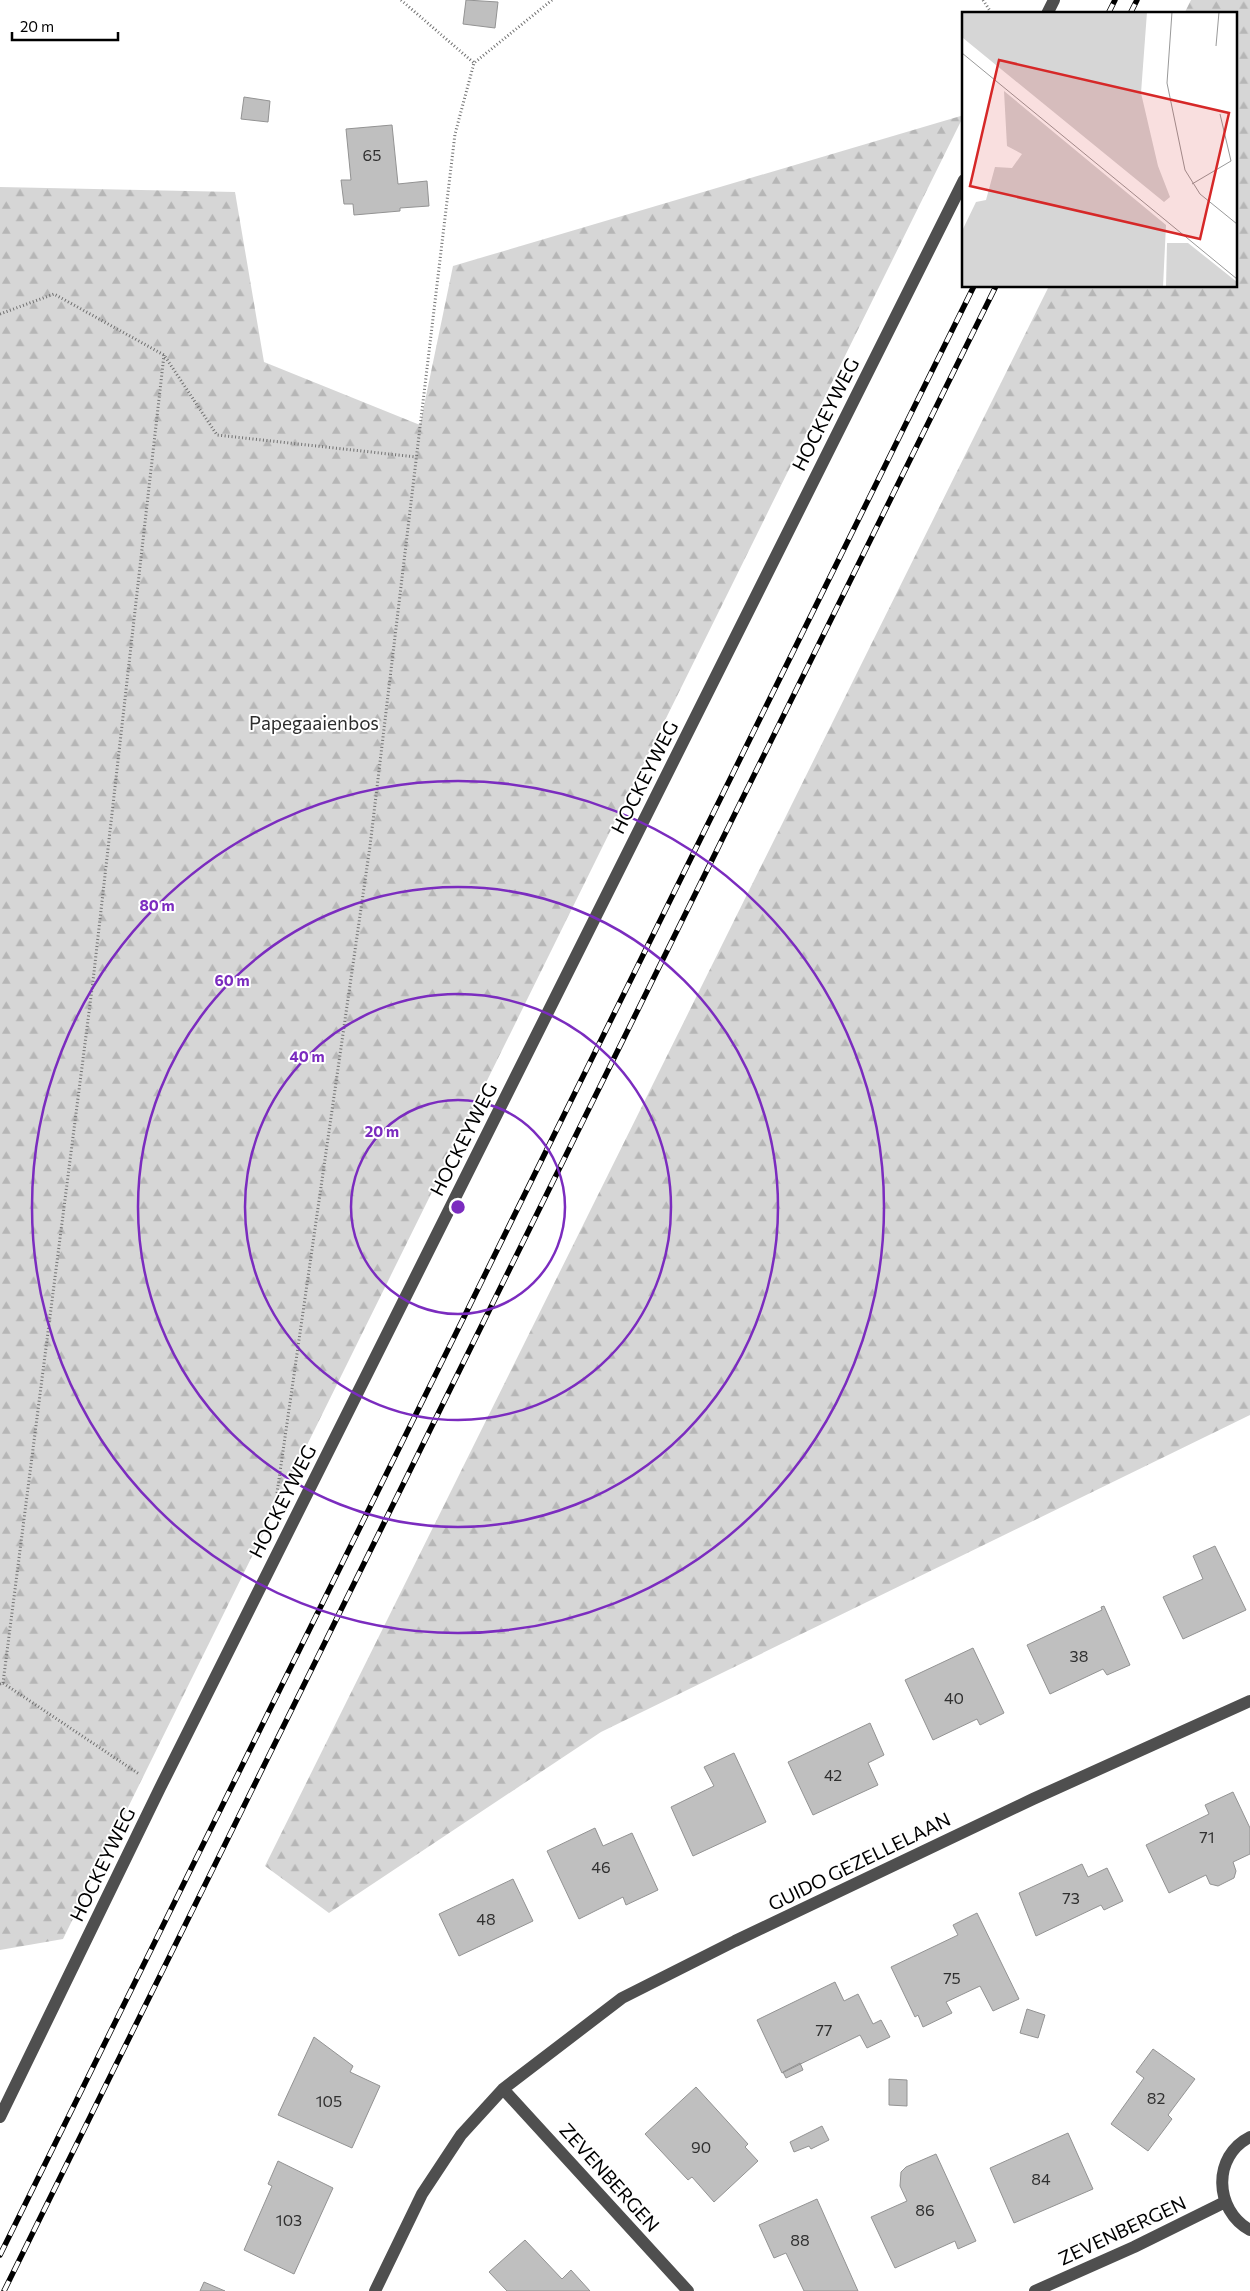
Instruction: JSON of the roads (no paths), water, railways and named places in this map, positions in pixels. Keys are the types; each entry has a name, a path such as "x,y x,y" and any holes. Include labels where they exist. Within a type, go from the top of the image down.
{"street":[{"path":"1048,12 1054,0"},
{"name":"HOCKEYWEG","path":"0,2117 160,1788 962,184"},
{"name":"GUIDO GEZELLELAAN","path":"375,2291 422,2194 461,2135 503,2089 622,1998 735,1941 1032,1799 1250,1701"},
{"name":"ZEVENBERGEN","path":"503,2089 688,2291"},
{"path":"1250,2137 1242,2141 1227,2159 1222,2171 1221,2187 1225,2202 1233,2217 1250,2230"},
{"name":"ZEVENBERGEN","path":"1035,2291 1134,2247 1225,2202"}],"railway":[{"path":"1109,12 1115,0"},
{"path":"1131,12 1137,0"},
{"path":"0,2255 973,288"},
{"path":"4,2291 995,288"}],"park label":[{"name":"Papegaaienbos","path":"314,722"}]}
